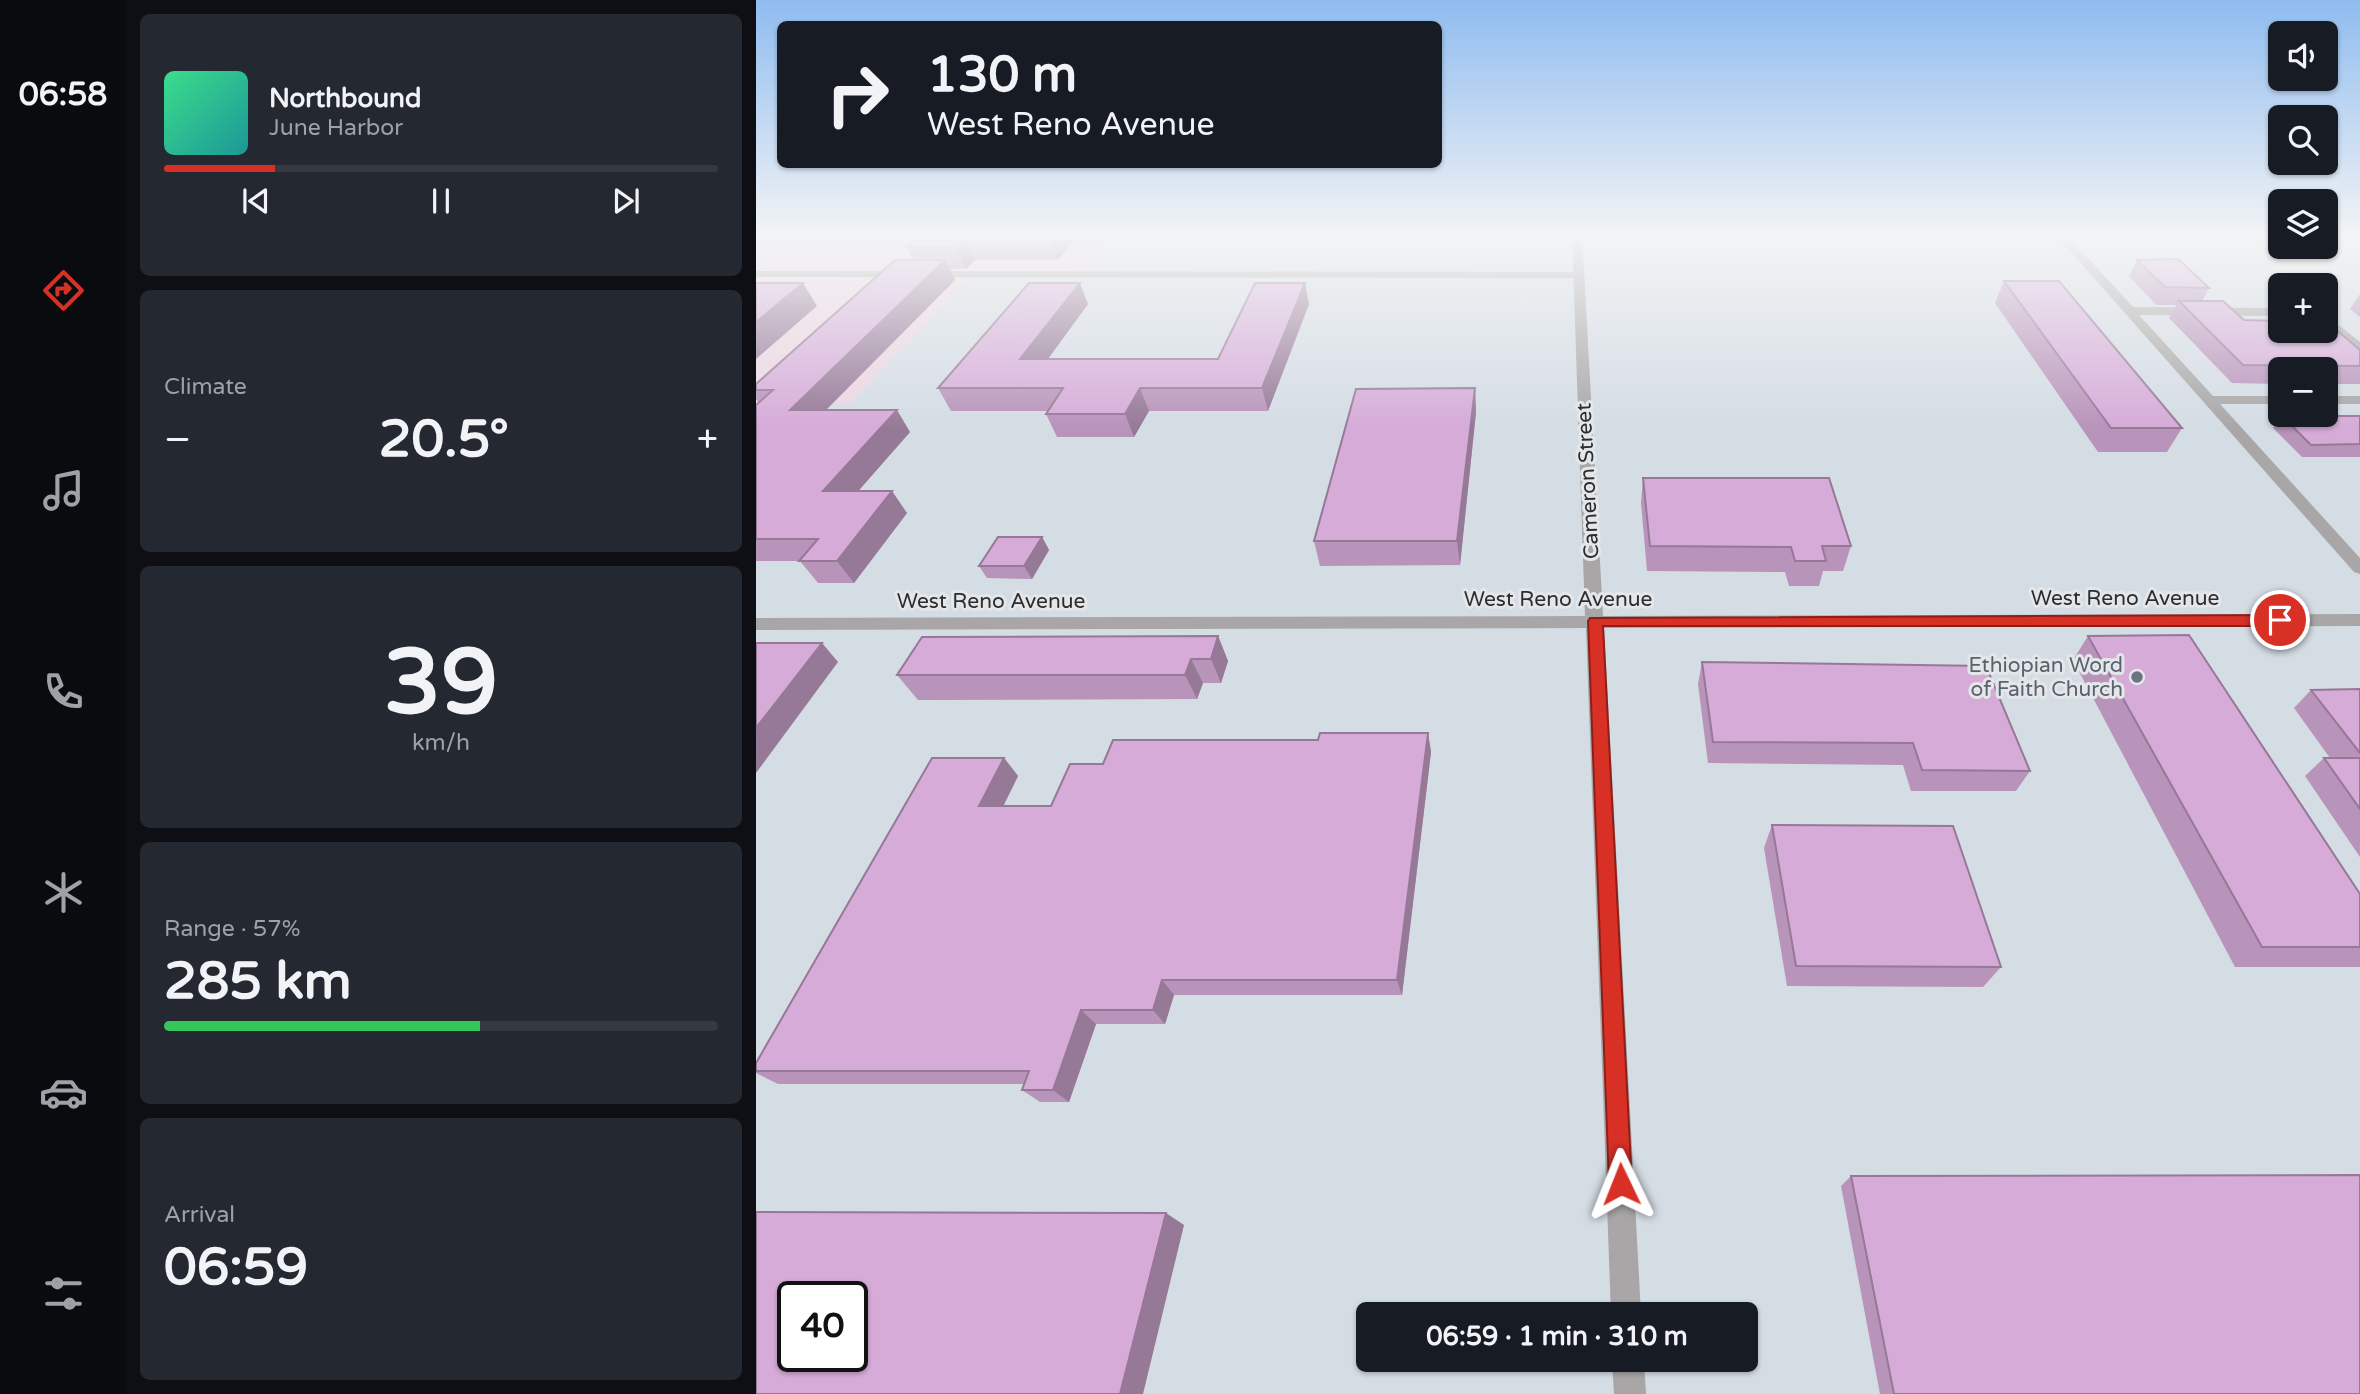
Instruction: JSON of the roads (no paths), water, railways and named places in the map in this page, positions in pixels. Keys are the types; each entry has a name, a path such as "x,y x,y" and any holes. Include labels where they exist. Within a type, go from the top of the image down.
{"street":[{"name":"Cameron Street","path":"1580,299 1625,1302"},
{"path":"2118,299 2360,568"},
{"path":"2129,312 2268,312"},
{"path":"2338,329 2360,348"},
{"path":"2208,400 2268,400"},
{"path":"2338,400 2360,400"},
{"name":"West Reno Avenue","path":"756,624 2360,620"},
{"path":"1629,1372 1630,1394"}],"place":[{"name":"Ethiopian Word of Faith Church","path":"2137,677"}]}
